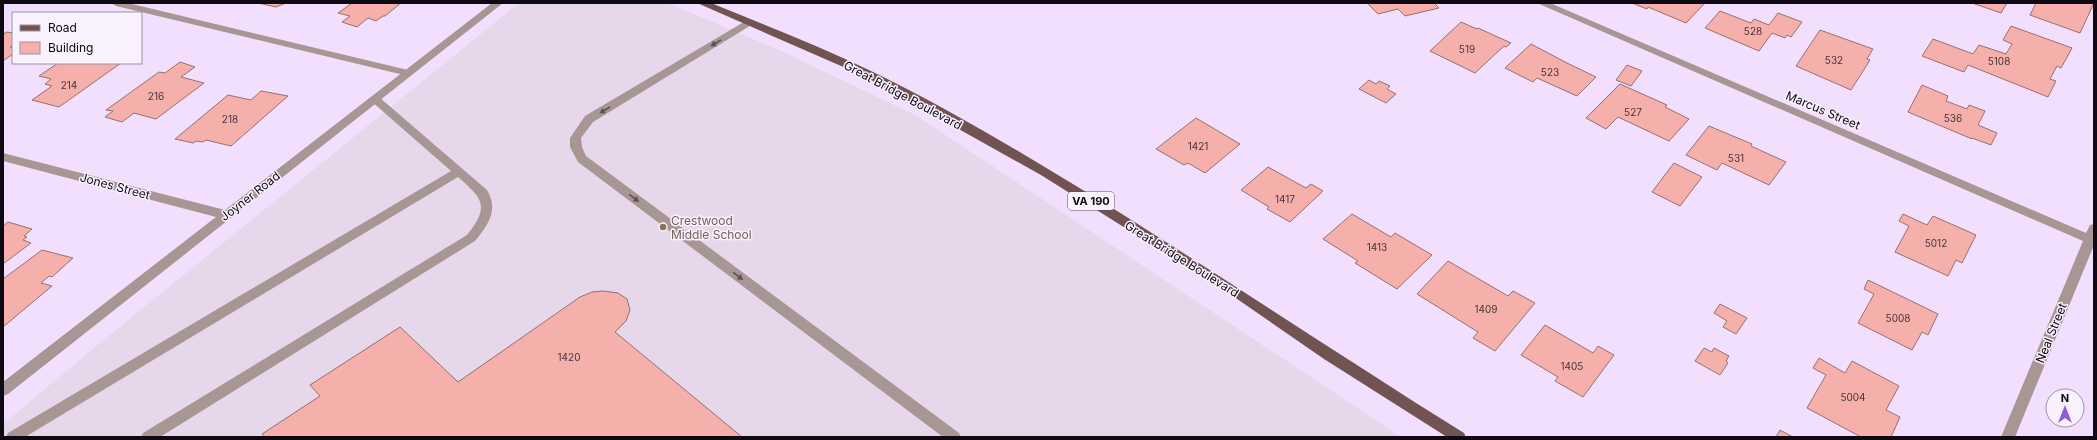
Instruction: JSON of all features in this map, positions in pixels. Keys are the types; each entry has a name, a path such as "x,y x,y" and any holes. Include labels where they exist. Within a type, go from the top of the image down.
{"main road":[{"name":"Great Bridge Boulevard","path":"702,3 868,74 916,99 1045,172 1231,290 1328,355 1459,437"}],"street":[{"path":"116,3 408,73"},
{"name":"Joyner Road","path":"3,390 498,3"},
{"name":"Marcus Street","path":"1542,3 2092,236"},
{"path":"749,22 589,119 575,135 575,146 582,159 954,437"},
{"path":"148,437 471,238 484,222 488,208 483,193 375,99"},
{"name":"Jones Street","path":"3,157 226,215"},
{"path":"13,437 458,172"},
{"name":"Neal Street","path":"2008,437 2092,236"}],"shaded area":[{"name":"Crestwood Middle School","path":"519,3 668,3 779,50 917,116 1401,437 3,437 3,424 106,338"}],"building":[{"path":"258,3 286,3 276,7"},
{"path":"352,3 401,3 385,16 376,21 368,18 357,27 342,22 350,16 338,13"},
{"path":"1367,3 1434,3 1439,8 1405,16 1398,9 1378,14"},
{"path":"1632,3 1705,3 1686,23 1648,7 1647,9"},
{"path":"1972,3 2007,3 2001,13"},
{"path":"2036,3 2094,3 2080,33 2030,15"},
{"path":"1720,11 1751,23 1754,19 1769,25 1778,13 1802,22 1791,37 1787,35 1785,38 1772,33 1759,51 1705,28"},
{"path":"1461,22 1511,43 1506,47 1504,46 1475,73 1430,51"},
{"path":"2011,26 2072,48 2061,68 2057,66 2050,79 2056,81 2048,97 1968,65 1964,72 1922,56 1933,39 1973,54 1979,45 2006,54 2012,44 2003,40"},
{"path":"1820,30 1873,49 1867,59 1870,60 1851,90 1796,66"},
{"path":"7,32 12,33 12,46 10,47 12,48 12,55 3,61 3,34"},
{"path":"1531,44 1596,77 1577,96 1537,78 1533,82 1505,68"},
{"path":"180,62 195,67 181,77 204,83 156,119 134,113 122,122 105,117 113,111 106,110 159,72 165,73"},
{"path":"57,64 120,64 59,107 32,100 52,86 45,84 51,79 39,76"},
{"path":"1627,65 1642,71 1631,86 1616,80"},
{"path":"1369,80 1376,84 1379,81 1390,86 1387,89 1396,94 1386,103 1359,89"},
{"path":"1620,84 1667,105 1665,107 1689,119 1669,141 1618,117 1606,129 1586,118"},
{"path":"1922,85 1948,96 1946,101 1967,109 1969,105 1985,111 1978,125 1997,133 1991,145 1972,139 1908,112"},
{"path":"261,91 288,96 231,146 206,140 203,142 196,141 193,143 175,139 228,95 251,100"},
{"path":"1196,118 1240,144 1205,173 1188,163 1184,165 1156,149"},
{"path":"1709,126 1752,144 1751,146 1786,162 1769,185 1722,163 1717,170 1686,155"},
{"path":"1674,163 1702,177 1680,206 1652,192"},
{"path":"1268,167 1306,188 1311,184 1323,191 1290,222 1267,209 1269,207 1241,190"},
{"path":"1352,214 1391,237 1395,233 1432,255 1397,289 1355,263 1358,261 1323,239"},
{"path":"1903,214 1927,225 1933,216 1976,235 1962,263 1956,260 1948,276 1895,252 1909,226 1899,221"},
{"path":"8,222 32,229 24,236 27,237 23,240 31,243 3,264 3,226"},
{"path":"42,250 73,258 52,277 49,276 41,283 52,286 3,327 3,279"},
{"path":"1448,261 1508,296 1513,291 1535,303 1495,351 1473,338 1478,332 1417,294"},
{"path":"1868,280 1938,314 1928,335 1922,332 1912,350 1858,323 1874,294 1864,289"},
{"path":"603,291 618,293 627,299 630,310 626,321 615,332 742,437 265,437 262,434 320,396 310,385 400,327 458,382 580,297 592,292"},
{"path":"1720,304 1747,318 1736,334 1723,327 1727,321 1714,313"},
{"path":"1545,325 1593,353 1598,346 1614,355 1583,397 1555,381 1558,377 1521,355"},
{"path":"1704,348 1712,352 1714,348 1729,356 1726,361 1728,363 1720,375 1695,361"},
{"path":"1819,358 1845,373 1852,361 1899,386 1886,410 1900,417 1891,437 1861,437 1807,408 1826,375 1813,368"},
{"path":"1780,430 1793,437 1776,437"}],"place":[{"name":"Crestwood Middle School","path":"663,227"}]}
